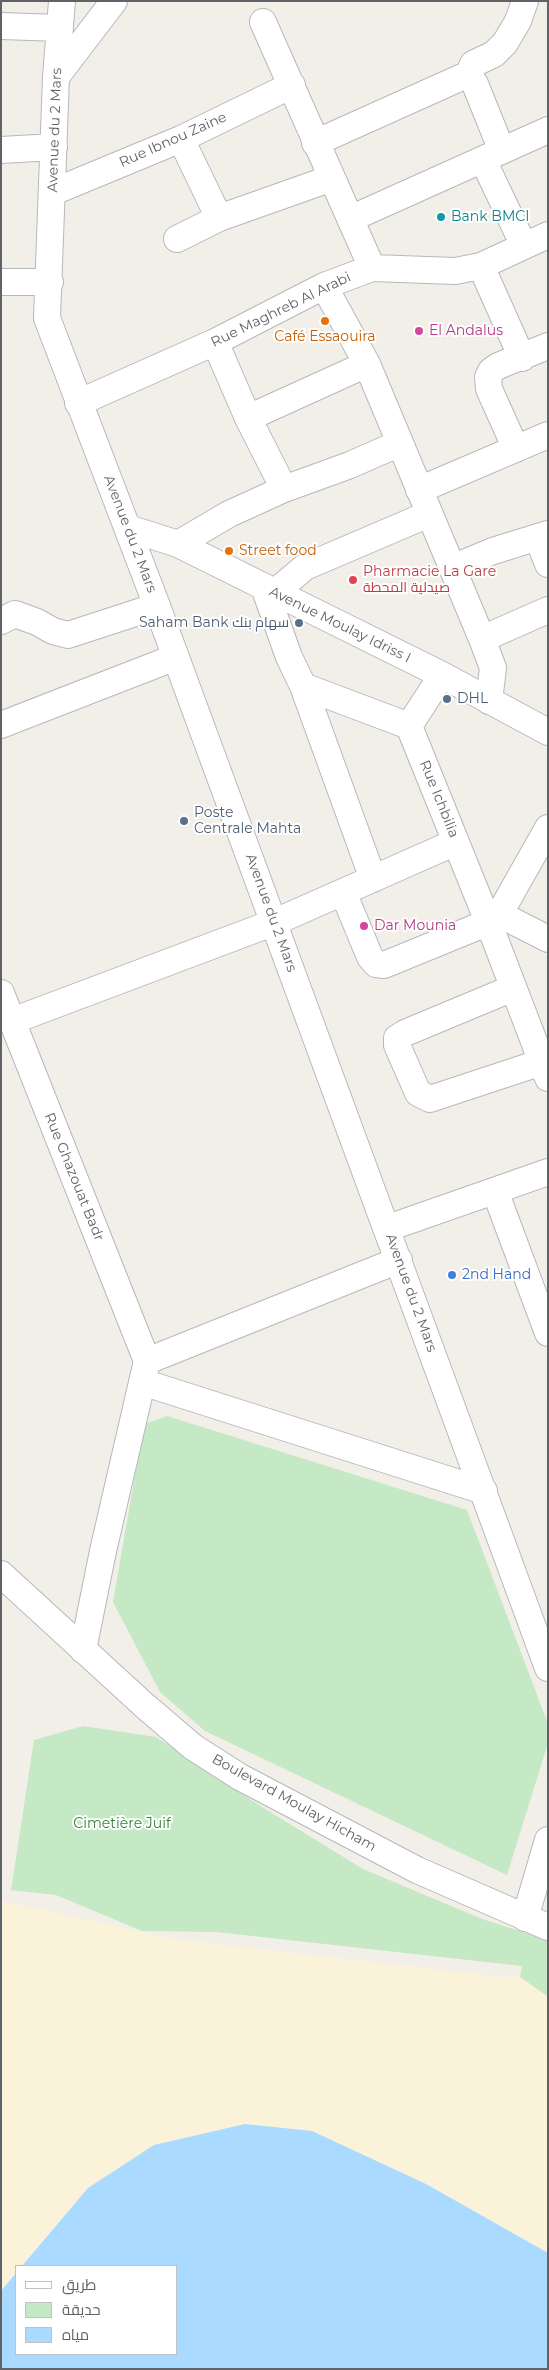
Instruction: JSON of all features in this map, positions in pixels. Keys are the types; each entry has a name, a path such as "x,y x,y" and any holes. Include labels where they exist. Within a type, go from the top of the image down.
{"street":[{"name":"Avenue du 2 Mars","path":"62,1 56,77 50,282 47,318 128,528 275,922 484,1491 538,1614 548,1668"},
{"path":"56,77 114,1"},
{"path":"467,77 473,64 494,54 505,43 518,21 525,1"},
{"path":"263,22 372,268"},
{"path":"1,26 60,28"},
{"path":"315,143 453,80 470,78 475,84 493,155 524,246"},
{"name":"Rue Ibnou Zaine","path":"53,192 181,139 292,85"},
{"path":"350,219 548,130"},
{"path":"181,139 219,218"},
{"path":"1,150 54,147"},
{"path":"177,239 219,218 332,178"},
{"name":"Rue Maghreb Al Arabi","path":"78,402 215,342 324,286 372,268 455,271 481,266 548,235"},
{"path":"481,266 522,358"},
{"path":"1,282 50,282"},
{"path":"324,286 367,364 482,639 493,668 489,701"},
{"path":"215,342 248,418 284,489"},
{"path":"516,449 489,389 488,377 491,371 498,366 548,346"},
{"path":"248,418 367,364"},
{"path":"373,878 304,686 289,657 269,590 305,567 516,449 548,435"},
{"path":"178,544 230,514 284,489 350,465 400,443"},
{"name":"Avenue Moulay Idriss I","path":"128,528 178,544 442,676 548,732"},
{"path":"452,568 493,551 543,536 548,564"},
{"path":"1,621 15,614 37,622 52,631 68,635 157,606"},
{"path":"482,639 548,610"},
{"path":"1,725 176,657"},
{"path":"304,686 409,726 442,676"},
{"name":"Rue Ichbilia","path":"409,726 456,842 493,922 513,988 545,1070"},
{"path":"493,922 547,831"},
{"path":"12,1021 275,922 456,842"},
{"path":"343,892 370,957 376,964 384,965 493,922 548,938"},
{"path":"513,988 404,1033 397,1038 397,1045 418,1093 430,1100 545,1070"},
{"name":"Rue Ghazouat Badr","path":"1,993 145,1372"},
{"path":"388,1228 548,1172"},
{"path":"495,1191 548,1333"},
{"path":"145,1372 399,1260"},
{"path":"145,1372 484,1491"},
{"path":"83,1650 103,1551 145,1372"},
{"name":"Boulevard Moulay Hicham","path":"1,1574 83,1650 194,1747 240,1777 417,1870 537,1923"},
{"path":"537,1923 548,1840"}],"green space":[{"path":"167,1416 467,1510 548,1724 548,1743 507,1875 205,1731 160,1692 113,1602 144,1424"},
{"name":"Cimetière Juif","path":"83,1726 156,1737 262,1807 363,1869 482,1919 548,1940 548,1997 520,1977 522,1966 217,1932 142,1931 56,1895 11,1890 34,1740"}],"sand":[{"path":"1,1901 173,1939 501,1977 520,1977 548,1997 548,2253 426,2184 154,2145 88,2188 23,2265 15,2265 15,2274 1,2291"}],"water":[{"path":"245,2124 312,2131 426,2184 548,2253 548,2369 1,2369 1,2291 15,2274 15,2355 178,2355 178,2265 23,2265 88,2188 154,2145"}],"place":[{"name":"Bank BMCI","path":"441,217"},
{"name":"Café Essaouira","path":"325,321"},
{"name":"El Andalus","path":"419,331"},
{"name":"Street food","path":"229,551"},
{"name":"Pharmacie La Gare صيدلية المحطة","path":"353,580"},
{"name":"Saham Bank سهام بنك","path":"299,623"},
{"name":"DHL","path":"447,699"},
{"name":"Poste Centrale Mahta","path":"184,821"},
{"name":"Dar Mounia","path":"364,926"},
{"name":"2nd Hand","path":"452,1275"}]}
